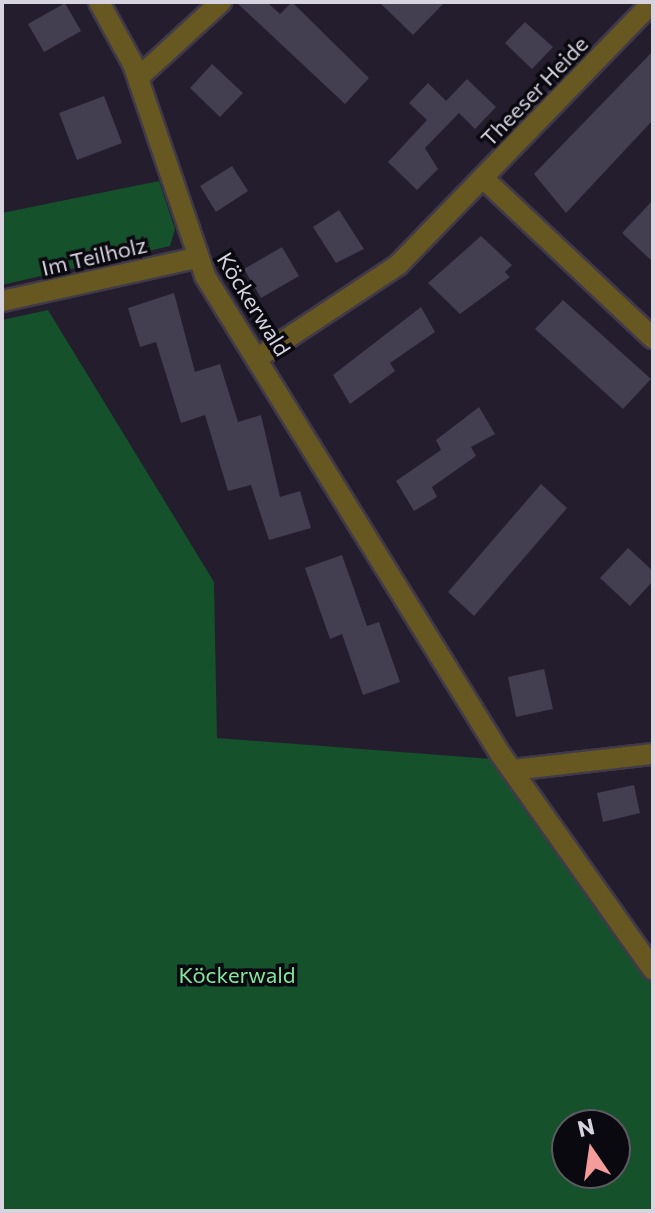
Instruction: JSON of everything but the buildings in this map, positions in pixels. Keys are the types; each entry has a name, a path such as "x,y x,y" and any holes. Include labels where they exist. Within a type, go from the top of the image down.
{"street":[{"name":"Köckerwald","path":"99,2 138,78 196,258 512,770 653,970"},
{"path":"138,78 221,2"},
{"name":"Theeser Heide","path":"259,357 387,274 484,179 653,2"},
{"name":"Theeser Heide","path":"484,179 653,338"},
{"name":"Im Teilholz","path":"2,301 196,258"},
{"path":"512,770 653,754"}],"green space":[{"path":"159,181 175,229 170,246 2,285 2,213"},
{"name":"Köckerwald","path":"48,310 214,582 217,738 505,760 653,979 653,1211 2,1211 2,320"}]}
